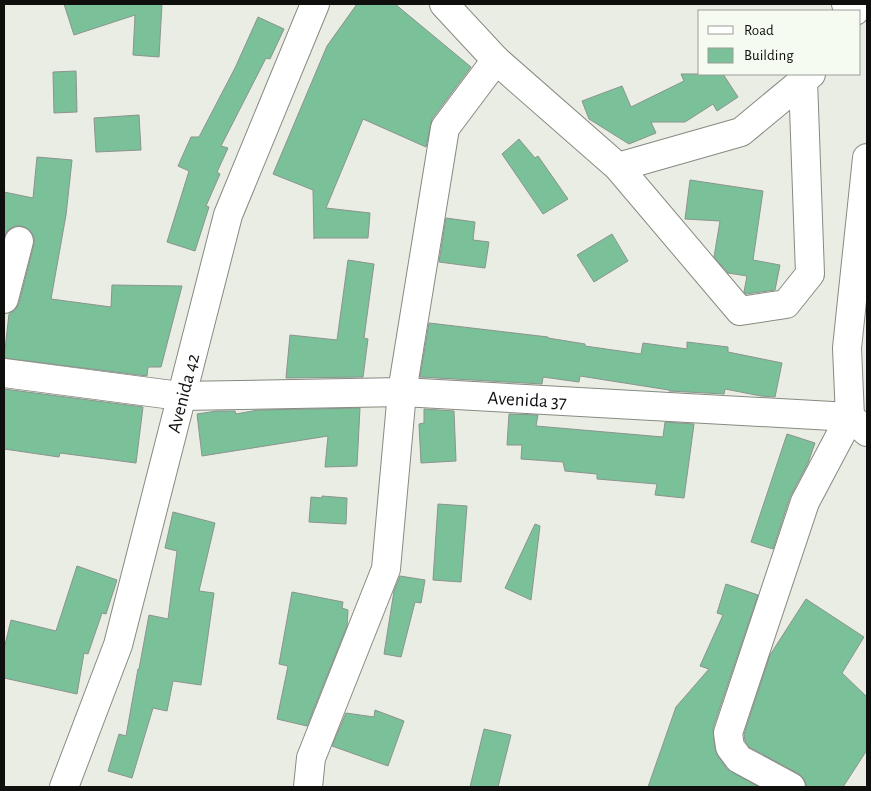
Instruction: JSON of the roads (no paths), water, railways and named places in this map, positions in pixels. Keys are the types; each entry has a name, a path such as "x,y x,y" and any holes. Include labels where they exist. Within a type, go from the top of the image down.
{"street":[{"name":"Avenida 42","path":"64,787 118,645 180,396 228,215 315,4"},
{"path":"444,4 496,60 618,167 740,311 786,304 810,274 807,77"},
{"path":"308,787 311,758 386,569 402,392 445,128 496,60"},
{"path":"618,167 741,132 807,77"},
{"path":"791,787 739,759 730,747 728,732 805,502 858,424 847,348 867,158"},
{"path":"4,299 19,241"},
{"name":"Avenida 37","path":"4,373 180,396 402,392 858,424"}]}
